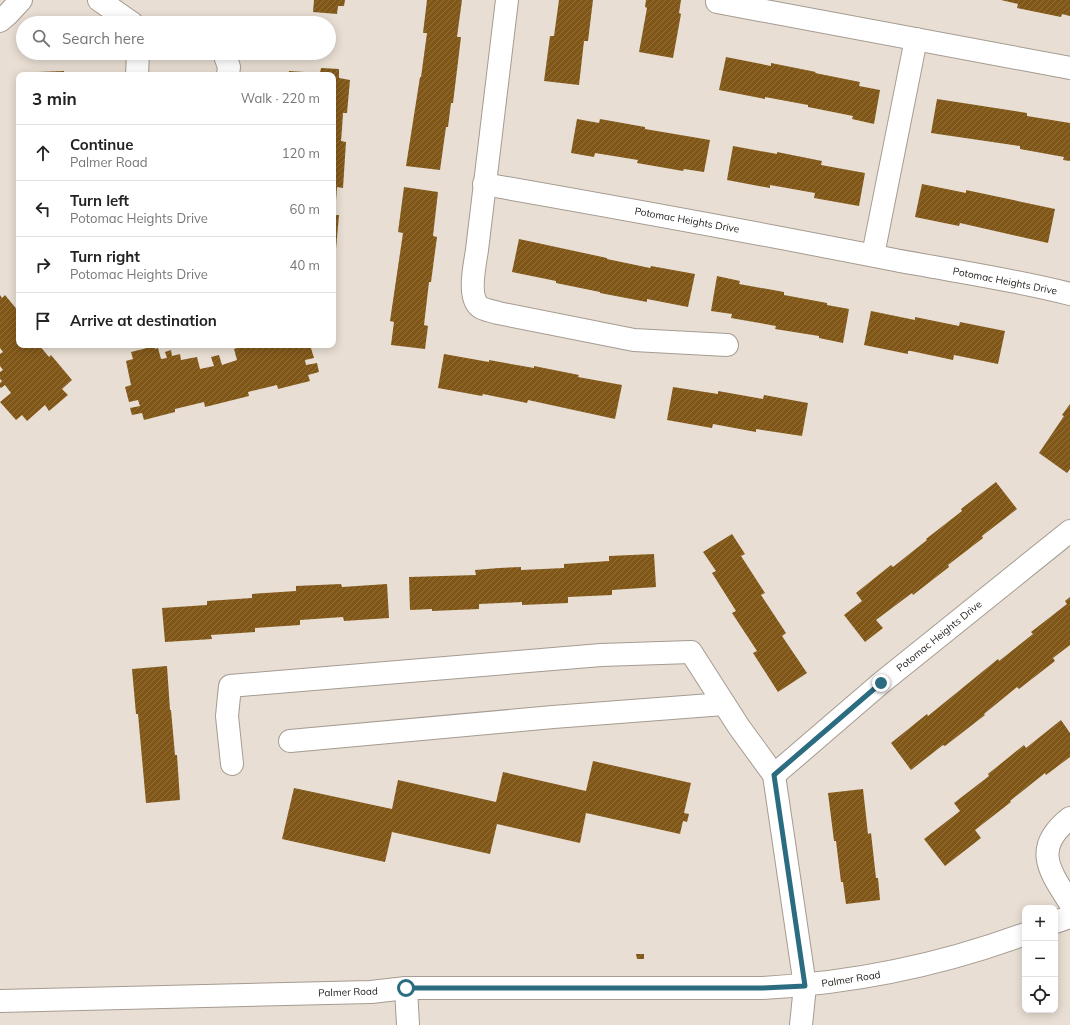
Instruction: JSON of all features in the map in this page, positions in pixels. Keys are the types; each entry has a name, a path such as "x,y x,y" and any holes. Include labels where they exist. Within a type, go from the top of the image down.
{"street":[{"path":"0,21 21,0"},
{"path":"99,0 122,16"},
{"path":"507,0 472,291 474,299 480,307 498,313 634,340 727,345"},
{"path":"717,2 1070,68"},
{"path":"873,255 916,39"},
{"path":"137,72 138,60"},
{"path":"226,60 229,67 228,72"},
{"name":"Potomac Heights Drive","path":"484,184 749,231 1029,284 1070,294"},
{"name":"Potomac Heights Drive","path":"774,775 881,683 1070,530"},
{"path":"232,764 227,716 230,686 601,655 691,652 724,704 774,775 805,986 802,1025"},
{"path":"290,741 553,717 724,704"},
{"path":"1070,818 1062,824 1052,836 1047,860 1050,870 1070,903"},
{"path":"1058,921 1070,917"},
{"name":"Palmer Road","path":"0,1002 371,992 406,988 763,988 805,986 870,977 941,961 1022,935"},
{"path":"406,988 408,1025"}],"building":[{"path":"314,0 345,0 344,6 338,6 337,14 313,12"},
{"path":"427,0 462,0 457,37 461,37 453,103 451,103 448,127 446,127 440,170 406,166 427,33 423,33"},
{"path":"559,0 593,0 588,41 584,41 579,85 544,81 550,36 554,36"},
{"path":"646,0 681,0 679,13 681,14 673,58 639,52 647,8 645,7"},
{"path":"1001,0 1070,0 1070,16 1062,14 1061,17 1017,8 1018,4"},
{"path":"726,57 771,66 771,63 816,72 815,73 860,82 859,86 880,90 874,124 852,119 853,116 808,107 808,105 765,97 765,99 719,90"},
{"path":"321,68 339,69 339,78 350,80 347,113 343,113 341,141 346,142 343,188 337,187 336,201 336,72 320,72"},
{"path":"64,71 64,72 37,72"},
{"path":"937,99 1027,113 1027,116 1070,123 1070,161 1063,160 1064,157 1020,149 1020,146 931,133"},
{"path":"577,119 599,123 600,119 645,127 645,129 710,140 704,172 684,169 683,171 637,163 638,160 595,153 594,157 571,153"},
{"path":"733,146 777,154 777,152 822,161 821,165 865,173 859,206 814,198 815,193 770,185 770,188 727,180"},
{"path":"922,184 966,193 966,190 1055,209 1048,243 960,223 959,226 915,217"},
{"path":"404,187 438,192 433,236 437,237 431,282 429,282 424,325 428,326 425,349 391,345 394,322 390,321 403,233 398,232"},
{"path":"336,215 339,215 336,249"},
{"path":"519,239 650,268 651,266 695,274 688,307 647,299 647,302 600,293 556,283 556,281 512,272"},
{"path":"717,276 740,281 739,284 784,292 784,295 827,303 827,305 849,309 843,343 819,338 819,336 775,329 776,326 731,318 732,314 711,311"},
{"path":"0,295 2,298 5,295 16,308 16,348 42,348 49,357 51,355 72,380 62,389 68,395 49,411 45,405 27,421 22,415 16,420 0,402 11,393 5,385 1,388 0,387 0,383 2,381 0,379 0,372 3,370 0,366 0,354 3,352 0,348"},
{"path":"871,311 915,320 915,317 959,326 960,322 1005,331 998,364 954,355 953,360 911,351 908,351 908,354 864,345"},
{"path":"147,348 158,348 161,359 167,358 165,352 171,350 172,356 180,354 181,360 197,357 200,369 214,366 211,357 219,355 222,365 237,360 234,349 311,348 314,358 305,360 306,365 317,363 319,372 308,375 310,381 278,389 277,385 248,392 249,396 205,407 204,402 175,409 175,412 144,420 142,413 132,415 130,408 140,406 138,400 129,402 125,387 131,385 126,361 133,359 131,352"},
{"path":"444,354 534,368 534,366 579,375 578,377 622,385 615,419 528,400 527,403 483,394 482,396 438,388"},
{"path":"673,387 718,394 718,391 763,399 764,395 808,403 802,436 756,429 756,432 713,424 712,428 667,420"},
{"path":"1070,404 1070,469 1067,473 1039,453 1064,416 1062,415"},
{"path":"996,482 1017,509 948,565 949,567 913,595 912,593 876,620 883,628 865,642 844,615 862,601 856,593 891,565 893,567 962,511 961,509"},
{"path":"732,534 745,554 741,556 765,593 761,595 786,633 782,636 807,673 778,692 753,653 757,651 732,613 736,611 712,573 716,571 703,552"},
{"path":"654,554 656,587 612,590 612,595 568,597 568,603 522,605 522,602 479,604 479,609 432,611 432,609 410,610 409,577 476,575 475,570 499,568 521,567 521,570 564,568 564,564 609,561 609,556"},
{"path":"341,584 342,587 387,584 389,618 344,621 343,617 300,620 300,625 255,628 255,632 211,635 212,639 165,642 162,608 207,605 207,601 252,598 252,594 296,591 296,586"},
{"path":"1070,597 1070,645 1053,658 1055,661 1019,689 1017,687 984,714 985,715 911,770 891,743 927,714 928,716 998,659 999,661 1033,634 1031,632 1067,604 1065,601"},
{"path":"167,666 175,755 177,755 180,800 146,803 138,714 136,714 132,669"},
{"path":"1061,720 1070,733 1070,757 1046,775 1045,773 975,830 981,838 945,866 924,839 960,811 954,803 989,776 988,774 1024,745 1026,748"},
{"path":"593,761 691,783 684,813 689,814 687,822 683,821 680,834 586,813 580,843 497,824 490,854 392,832 385,862 282,839 294,788 392,809 398,780 496,802 503,772 586,791"},
{"path":"863,789 868,834 871,833 880,900 846,904 843,882 841,882 836,841 834,841 828,793"},
{"path":"636,954 644,954 644,959 637,959"}],"route":[{"path":"406,988 763,988 805,986 774,775 881,683"}]}
